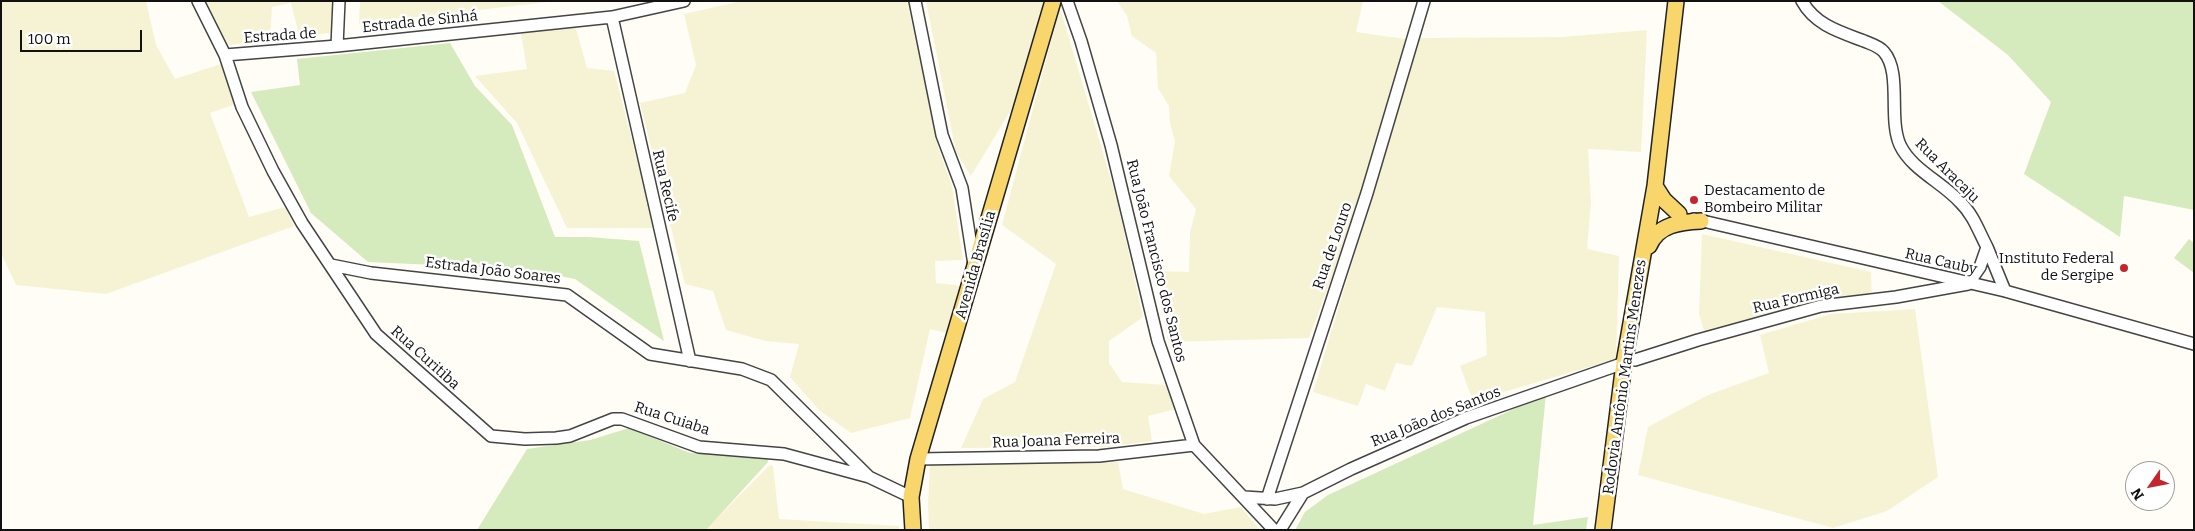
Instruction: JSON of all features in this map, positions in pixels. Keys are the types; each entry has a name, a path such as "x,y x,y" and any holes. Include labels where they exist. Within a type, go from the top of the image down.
{"main road":[{"name":"Avenida Brasília","path":"913,530 911,497 918,459 962,316 974,268 1053,1"},
{"name":"Rodovia Antônio Martins Menezes","path":"1612,530 1638,274 1655,186 1676,1"},
{"path":"1655,186 1667,203 1680,214"},
{"path":"1649,246 1659,232 1671,225 1701,221"},
{"name":"Rodovia Antônio Martins Menezes","path":"1604,530 1649,246 1649,224"}],"street":[{"path":"198,1 225,55 242,107 273,171 302,223 331,265"},
{"path":"337,46 339,1"},
{"name":"Estrada de Sinhá","path":"337,46 612,17 684,1"},
{"path":"915,1 942,136 961,182 974,268"},
{"name":"Rua João Francisco dos Santos","path":"1067,1 1081,41 1111,146 1158,341 1194,445 1274,530"},
{"name":"Rua de Louro","path":"1266,499 1367,193 1424,1"},
{"name":"Rua Aracaju","path":"1802,1 1814,18 1822,24 1876,46 1883,51 1890,67 1893,113 1899,143 1908,158 1960,201 1968,211 1987,248 2005,291"},
{"name":"Rua Recife","path":"612,17 690,361"},
{"name":"Estrada de","path":"225,55 337,46"},
{"name":"Rua Cauby","path":"1651,208 1968,284 2005,291 2194,344"},
{"path":"1968,284 1980,267 1987,248"},
{"name":"Estrada João Soares","path":"331,265 370,273 561,293 574,300 650,354 742,368 772,380 869,477 911,497"},
{"name":"Rua Curitiba","path":"331,265 374,331 383,340 489,435 524,439"},
{"name":"Rua Formiga","path":"1630,362 1698,340 1821,306 1896,297 1968,284"},
{"name":"Rua João dos Santos","path":"1245,497 1282,498 1303,493 1351,469 1466,418 1630,362"},
{"name":"Rua Cuiaba","path":"524,439 570,436 613,419 622,419 699,447 784,454 869,477"},
{"name":"Rua Joana Ferreira","path":"918,459 1099,456 1194,445"},
{"path":"1280,530 1303,493"}],"shaded area":[{"path":"1,1 146,1 156,45 175,79 221,64 236,104 210,113 249,217 285,207 294,226 106,294 16,285 1,253"},
{"path":"202,1 333,1 333,33 299,35 291,3 272,7 270,40 229,45"},
{"path":"360,1 556,1 359,24"},
{"path":"742,1 907,1 938,147 952,186 963,260 935,261 936,283 964,286 950,334 930,329 910,418 851,433 819,410 790,377 799,344 765,341 726,330 713,291 685,284 640,103 685,93 696,65 684,14"},
{"path":"926,1 1045,1 1017,100 971,176 956,152"},
{"path":"1117,1 1363,1 1356,32 1406,39 1358,207 1309,338 1168,342 1157,271 1189,272 1190,233 1196,209 1169,176 1175,141 1170,124 1169,106 1158,88 1156,53 1132,36 1127,16"},
{"path":"1060,8 1117,200 1143,317 1109,341 1109,363 1122,382 1166,385 1176,409 1148,416 1152,441 1109,447 961,448 983,399 1015,382 1056,264 1002,225"},
{"path":"575,25 587,68 614,71 655,228 567,228 517,123 475,76 527,69 521,34"},
{"path":"1647,30 1641,152 1588,149 1591,202 1587,249 1619,256 1616,359 1473,401 1460,366 1487,355 1485,312 1437,307 1412,366 1396,363 1385,391 1366,384 1358,406 1313,392 1420,38 1561,37"},
{"path":"1702,234 1871,272 1872,299 1706,337 1699,314"},
{"path":"1915,309 1938,477 1887,511 1833,528 1638,475 1648,427 1708,395 1769,373 1760,335 1831,314"},
{"path":"1118,462 1123,489 1204,514 1241,507 1260,530 929,530 930,465"},
{"path":"770,465 773,466 779,519 899,526 899,530 705,530"}],"green space":[{"path":"1938,1 2194,1 2194,210 2124,196 2120,237 2024,174 2051,102 2008,55"},
{"path":"450,43 475,86 512,125 555,237 589,237 639,241 664,341 575,279 524,269 368,262 311,213 251,92 300,85 297,59"},
{"path":"2189,239 2194,243 2194,273 2174,258"},
{"path":"1546,394 1533,525 1588,517 1586,530 1295,530 1305,512 1328,495"},
{"path":"629,428 690,453 767,456 768,462 706,530 477,530 527,449 590,440"}],"place":[{"name":"Destacamento de Bombeiro Militar","path":"1694,200"},
{"name":"Instituto Federal de Sergipe","path":"2124,268"}]}
